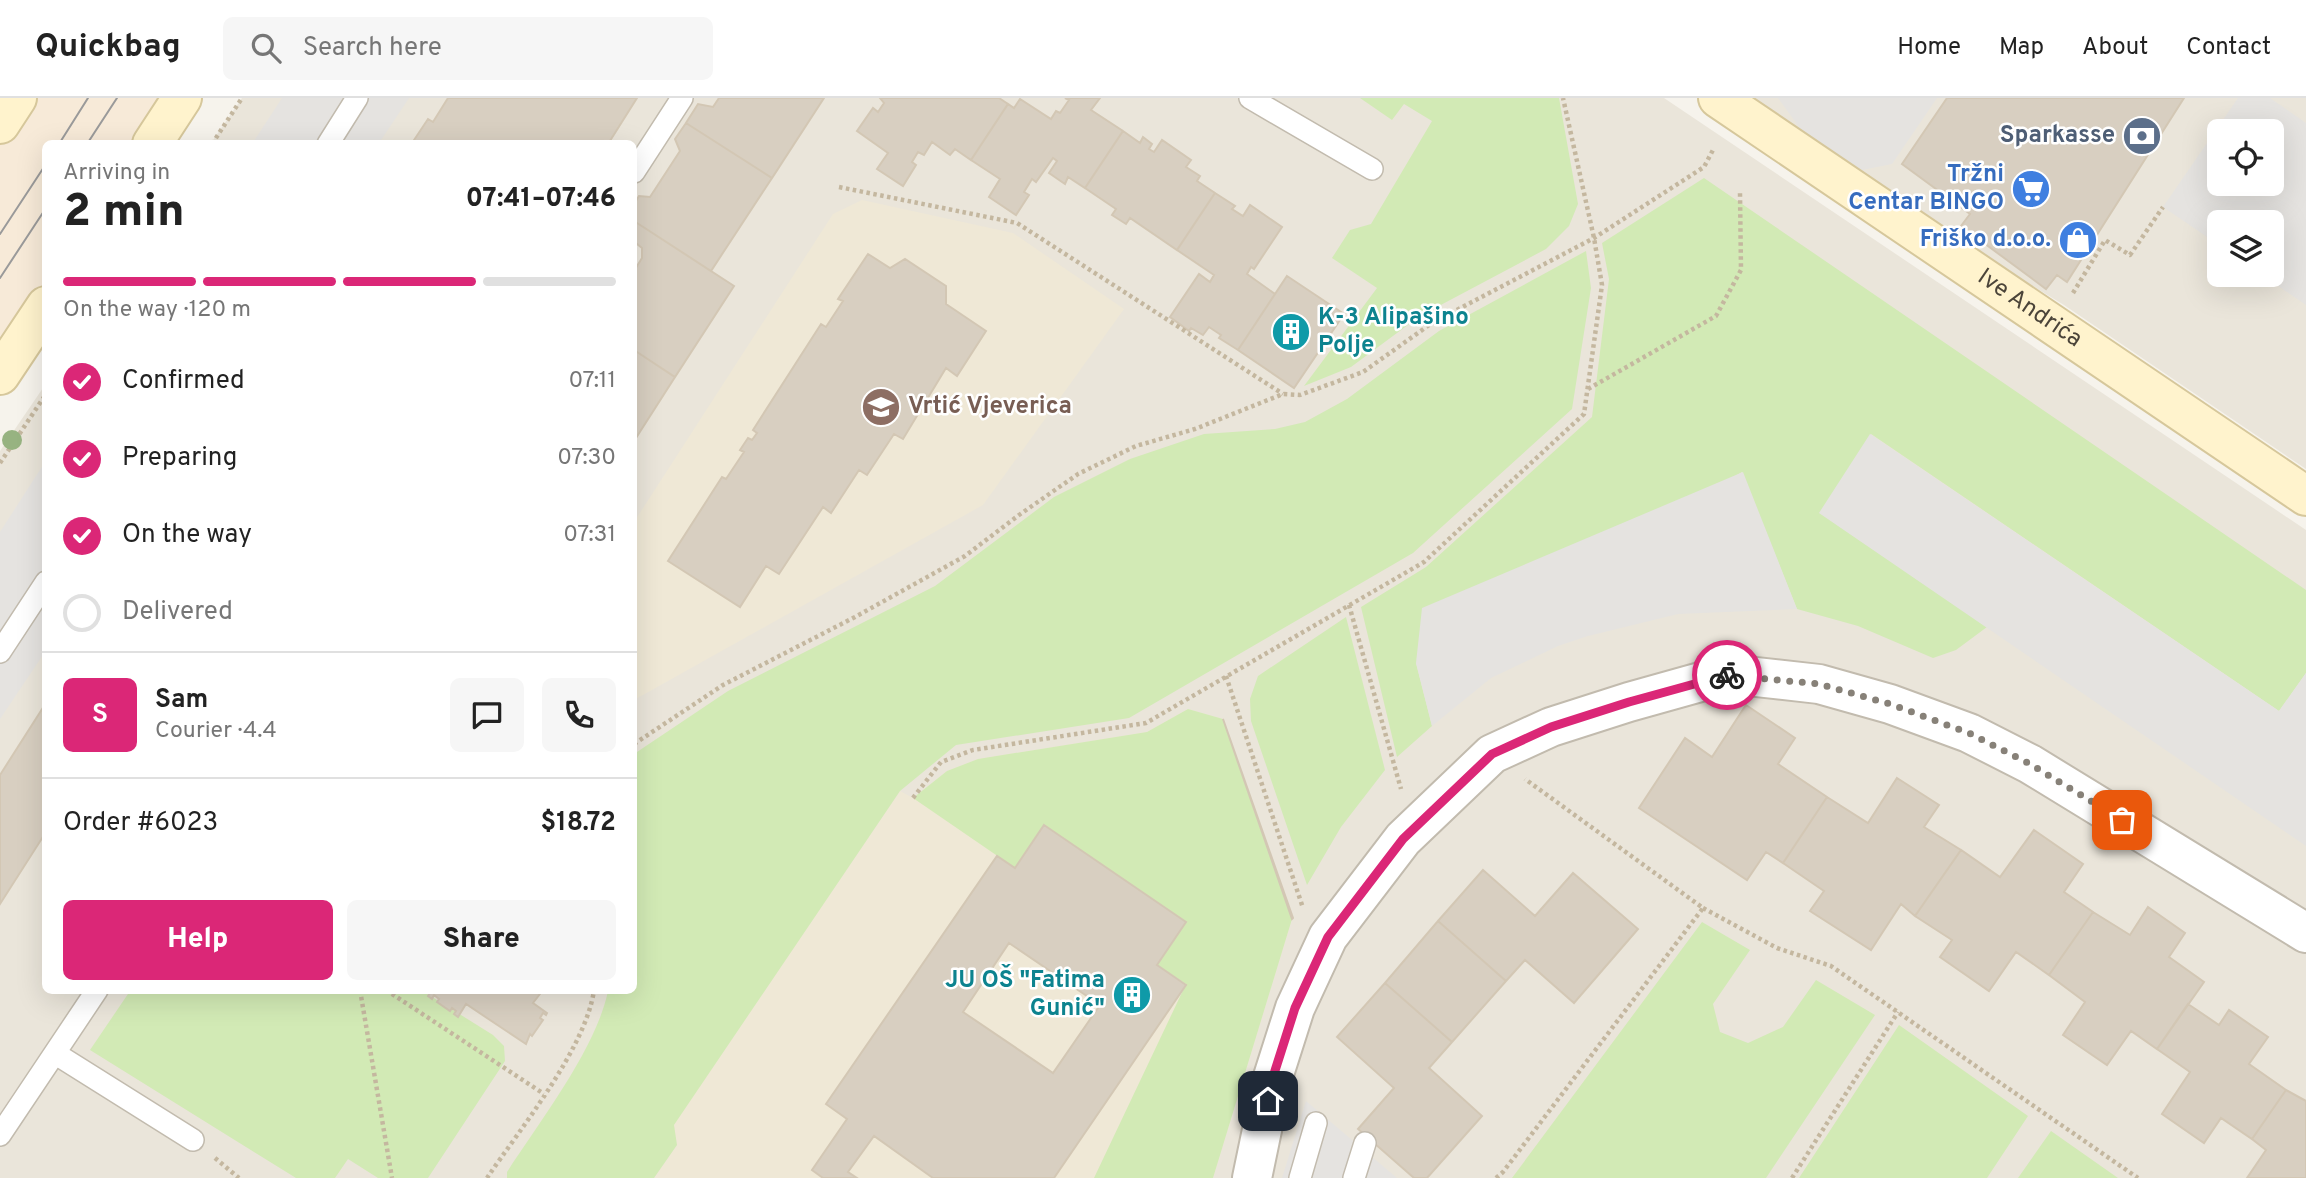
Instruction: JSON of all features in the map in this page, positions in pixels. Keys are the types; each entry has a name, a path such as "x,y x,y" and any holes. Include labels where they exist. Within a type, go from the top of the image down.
{"main road":[{"path":"0,124 17,98"},
{"path":"155,140 181,98"},
{"name":"Ive Andrića","path":"1718,98 2306,496"},
{"path":"0,375 42,312"}],"street":[{"path":"1252,1178 1273,1077 1295,1008 1328,937 1403,839 1492,754 1551,727 1729,674 1819,684 1890,704 1969,733 2030,764 2306,933"}],"lane":[{"path":"331,140 357,98"},
{"path":"637,167 682,98"},
{"path":"1250,98 1372,169"},
{"path":"0,652 37,612"},
{"path":"0,1135 94,994"},
{"path":"55,1054 193,1140"},
{"path":"1300,1178 1316,1124"},
{"path":"1354,1178 1365,1143"}],"path":[{"path":"215,140 242,98"},
{"path":"913,798 942,762 973,750 1146,723 1424,562 1584,414 1602,285 1563,98"},
{"path":"637,742 723,685 965,556 1078,474 1136,446 1195,429 1283,394 1300,395 1363,372 1432,323 1594,238 1704,167 1714,148"},
{"path":"839,187 1017,223 1283,394"},
{"path":"1587,390 1716,316 1741,270 1740,193"},
{"path":"2071,295 2105,240 2130,255 2163,207"},
{"path":"0,463 42,400"},
{"path":"1349,605 1402,793"},
{"path":"1226,676 1305,912 1328,937"},
{"path":"1520,776 1703,908 1777,948 1830,966 2138,1178"},
{"path":"1496,1178 1703,908"},
{"path":"361,994 392,1178"},
{"path":"392,994 544,1094"},
{"path":"487,1178 574,1046 592,1006 594,994"},
{"path":"1792,1178 1898,1012"}],"shaded area":[{"path":"0,98 181,98 152,140 42,140 42,306 0,369"},
{"path":"242,98 1664,98 2306,530 2306,1178 0,1178 0,451 42,389 42,994 637,994 637,140 213,140"},
{"path":"282,98 409,98 381,140 255,140"},
{"path":"1753,98 2306,98 2306,469 2064,305 1952,237 1862,171"},
{"path":"1778,98 1937,98 1892,164 1862,170 1802,131"},
{"path":"2238,98 2270,98 2306,123 2306,305 2280,287 2284,287 2284,210 2207,210 2207,237 2163,207 2207,143 2207,196 2284,196 2284,119 2224,119"},
{"name":"Vrtić Vjeverica","path":"862,200 1013,233 1124,309 983,505 637,698 637,517 833,214"},
{"path":"1870,434 2279,711 2306,673 2306,846 1819,513"},
{"path":"42,467 42,656 0,719 0,532"},
{"path":"1743,472 1797,609 1678,614 1588,636 1558,646 1491,678 1432,726 1416,663 1422,608"},
{"path":"1188,709 1223,719 1292,919 1213,1178 654,1178 677,1145 673,1125 900,791 913,798 947,771 978,759 1147,732"},
{"path":"1306,1101 1397,1178 1282,1178"}],"green space":[{"path":"1360,98 1559,98 1578,204 1569,226 1546,249 1420,316 1351,367 1304,386 1377,288 1332,258 1350,230 1371,224 1432,121 1404,104 1392,120"},
{"path":"1704,178 2306,590 2306,673 2279,711 1871,434 1820,513 1987,627 1956,650 1933,658 1858,626 1797,609 1742,472 1416,663 1432,726 1397,757 1361,607 1426,567 1592,417 1609,279 1602,243"},
{"path":"1586,251 1591,288 1572,409 1413,553 1129,718 956,745 900,791 674,1125 677,1145 654,1178 507,1178 507,1172 550,1108 592,1037 607,994 637,994 637,752 728,691 935,586 1054,497 1130,459 1204,434 1275,429 1305,422 1347,399 1439,331"},
{"path":"1346,617 1385,770 1341,827 1307,885 1251,721 1250,699 1258,676"},
{"path":"1188,709 1223,719 1292,919 1213,1178 1094,1178 1186,984 1157,965 1044,826 1015,868 913,798 947,771 978,759 1147,732"},
{"path":"1702,922 1750,950 1713,1004 1720,1032 1748,1043 1783,1027 1816,980 1875,1015 1766,1178 1512,1178"},
{"path":"128,994 427,994 493,1035 504,1046 505,1061 428,1178 378,1178 348,1159 335,1178 296,1178 90,1050"},
{"path":"1899,1025 2028,1116 1987,1178 1799,1178"},
{"path":"2051,1131 2118,1178 2018,1178"}],"building":[{"path":"448,98 637,98 611,140 414,140 428,119 433,122"},
{"path":"719,98 824,98 772,178 686,123 698,104 713,107"},
{"path":"880,98 999,98 1008,104 971,160 955,149 950,155 932,142 924,155 918,152 912,162 916,165 903,186 877,169 888,153 857,131 873,108 878,112 884,103"},
{"path":"1065,98 1100,98 1091,110 1123,131 1085,188 1068,177 1065,184 1049,173 1057,161 1053,158 1036,182 1032,179 1024,192 1029,195 1016,215 989,197 1000,179 971,160 1008,104 1014,108 1020,99 1051,119 1056,111 1060,113 1069,100"},
{"name":"Tržni Centar BINGO","path":"1947,98 2184,98 2067,282 2057,275 2046,289 1961,226 1970,214 1902,164"},
{"path":"686,123 772,178 711,271 637,223 637,199 639,196 650,197 680,151 675,139"},
{"path":"1123,131 1140,143 1143,137 1152,144 1149,149 1154,152 1162,140 1191,160 1186,167 1200,176 1197,181 1215,193 1177,250 1130,218 1126,224 1112,215 1116,209 1085,188"},
{"path":"1215,193 1235,206 1232,209 1243,216 1250,205 1282,227 1254,269 1251,267 1247,274 1275,294 1238,350 1219,338 1221,335 1209,327 1203,335 1191,328 1189,331 1170,317 1199,274 1210,282 1214,275 1177,250"},
{"path":"637,223 734,286 675,377 637,352 637,266 642,258 642,248 637,244"},
{"path":"868,254 890,268 905,259 946,286 946,304 986,331 957,376 946,368 903,439 894,434 867,475 859,470 831,513 823,507 779,574 766,566 740,607 668,561 722,477 726,479 744,452 740,450 748,438 752,440 757,433 753,430 821,324 826,327 843,301 838,299"},
{"name":"K-3 Alipašino Polje","path":"1287,276 1344,314 1294,388 1238,350"},
{"path":"637,352 675,377 637,436"},
{"path":"1746,705 1795,738 1778,764 1827,797 1783,863 1766,852 1747,880 1639,808 1685,738 1712,757"},
{"path":"42,709 42,838 0,904 0,775"},
{"path":"1223,719 1293,918 1292,919"},
{"path":"1897,778 1939,805 1924,827 1961,850 1915,916 1901,904 1871,950 1810,911 1824,891 1783,863 1827,797 1868,823"},
{"name":"JU OŠ \"Fatima Gunić\"","path":"1044,825 1186,922 1157,965 1186,985 1054,1178 933,1178 874,1136 848,1172 857,1178 823,1178 812,1170 847,1119 826,1104 997,856 1015,868","holes":["1009,943 1100,1005 1053,1073 963,1012"]},
{"path":"2034,830 2083,864 2064,892 2093,912 2049,975 2016,952 1989,991 1940,957 1952,940 1915,916 1961,850 2000,877"},
{"path":"1483,870 1535,916 1573,873 1638,929 1574,1003 1525,960 1506,981 1438,921"},
{"path":"2148,907 2185,933 2169,957 2204,982 2157,1049 2131,1031 2107,1065 2063,1035 2085,1002 2049,975 2093,912 2130,935"},
{"path":"1438,921 1506,981 1452,1042 1385,983"},
{"path":"1385,983 1452,1042 1429,1068 1482,1116 1427,1178 1414,1178 1358,1129 1394,1088 1337,1037"},
{"path":"429,994 540,994 533,1003 547,1013 543,1013 540,1018 543,1020 532,1036 530,1034 526,1044 466,1004 458,1017 452,1008 450,1011 437,1002 439,999 434,995 432,999 428,996"},
{"path":"2188,1004 2219,1025 2229,1010 2268,1037 2249,1064 2286,1090 2252,1139 2221,1118 2204,1143 2162,1114 2190,1072 2157,1049"},
{"path":"2286,1090 2306,1101 2306,1178 2247,1178 2266,1150 2252,1139"}],"tram line":[{"path":"62,140 88,98"},
{"path":"90,140 117,98"},
{"path":"0,234 42,170"},
{"path":"0,278 42,214"}],"way so far":[{"path":"1727,675 1819,684 1890,704 1969,733 2030,764 2122,820"}],"place":[{"name":"Sparkasse","path":"2142,136"},
{"name":"Tržni Centar BINGO","path":"2031,189"},
{"name":"Friško d.o.o.","path":"2078,240"},
{"name":"K-3 Alipašino Polje","path":"1291,332"},
{"name":"Vrtić Vjeverica","path":"881,407"},
{"name":"JU OŠ \"Fatima Gunić\"","path":"1132,995"}],"route":[{"path":"1268,1101 1295,1008 1328,937 1403,839 1492,754 1551,727 1727,675"}]}
